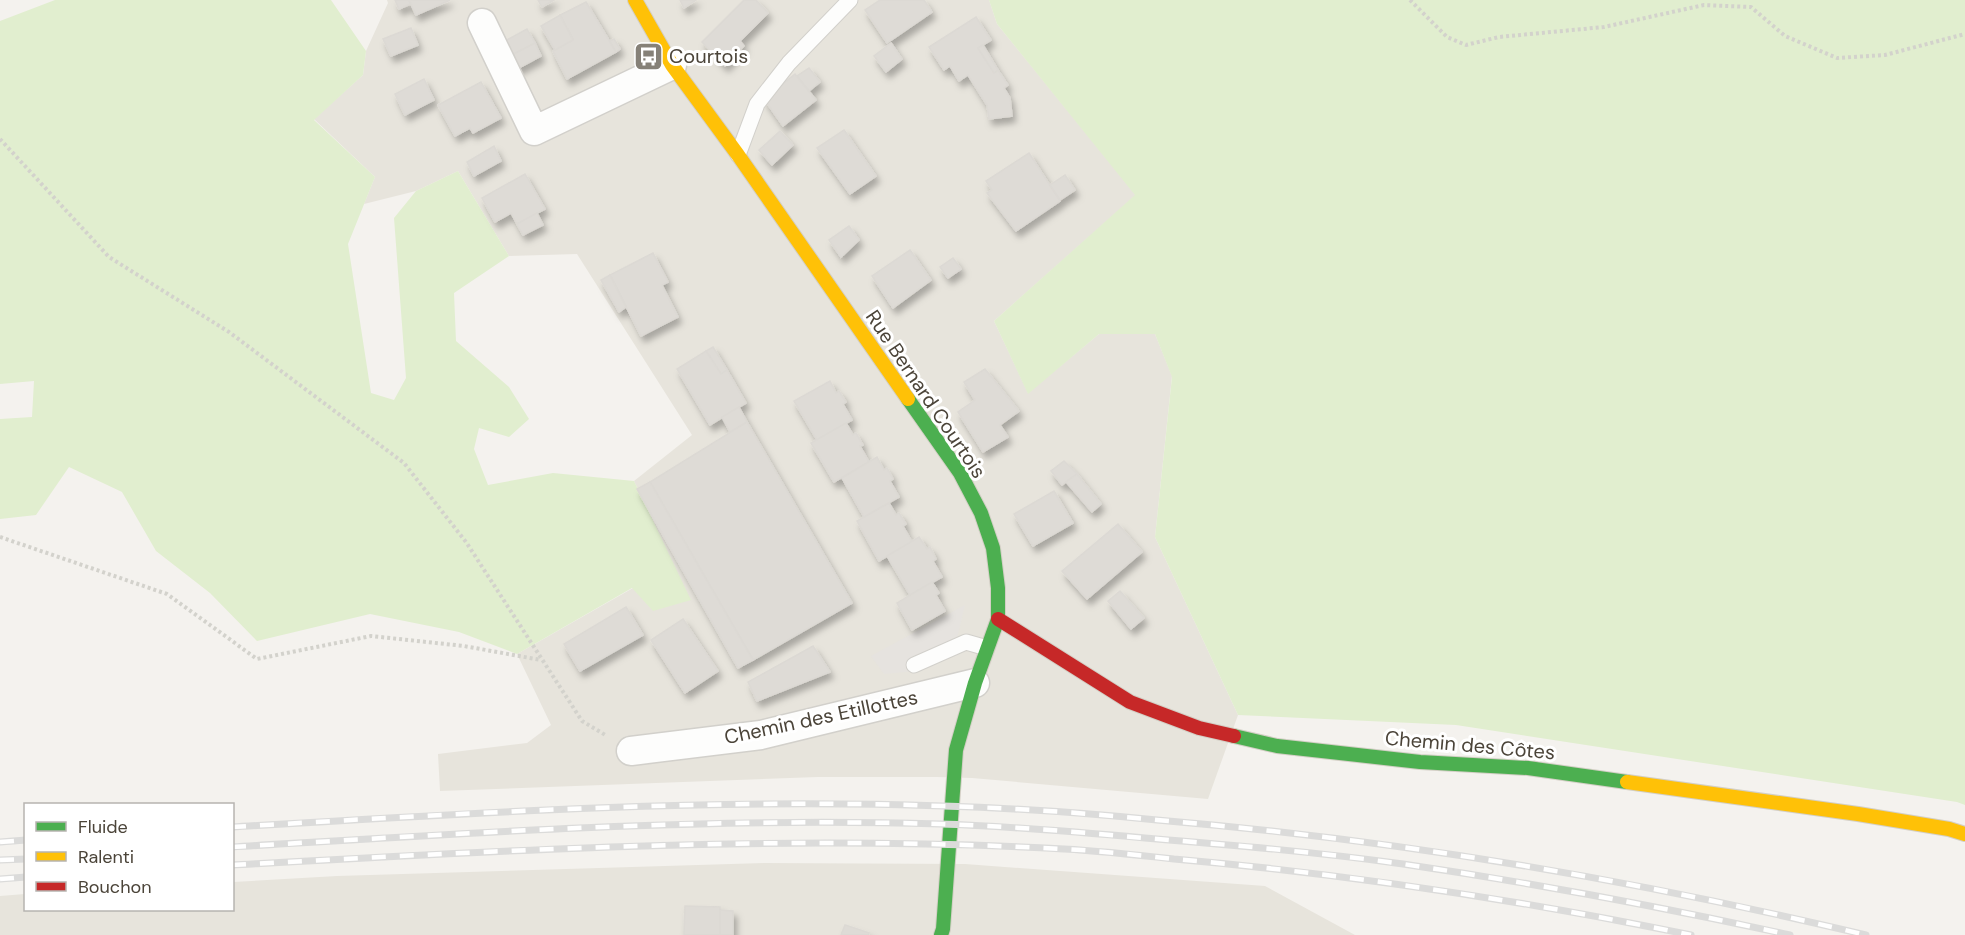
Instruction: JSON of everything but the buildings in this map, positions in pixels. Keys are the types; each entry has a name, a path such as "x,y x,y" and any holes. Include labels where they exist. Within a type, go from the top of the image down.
{"street":[{"name":"Rue Bernard Courtois","path":"635,0 672,65 738,155 960,473 981,513 993,548 998,588 998,619 975,683 956,750 948,888 941,935"},
{"path":"482,23 534,131 672,65"},
{"name":"Chemin des Côtes","path":"998,619 1130,702 1199,728 1277,746 1420,762 1528,768 1858,814 1949,829 1965,834"},
{"name":"Chemin des Etillottes","path":"631,751 761,735 975,683"}],"lane":[{"path":"738,155 757,104 789,63 850,0"},
{"path":"914,665 966,642 987,648"}],"path":[{"path":"1410,0 1447,38 1466,45 1499,37 1604,27 1704,5 1751,7 1785,36 1837,58 1885,55 1965,34"},
{"path":"0,139 109,257 229,332 404,463 466,542 582,721 631,751"},
{"path":"0,537 167,594 257,659 371,636 464,646 541,660"}],"shaded area":[{"path":"387,0 989,0 997,24 1136,195 994,321 1028,393 1099,334 1155,334 1172,376 1155,537 1238,715 1208,799 972,778 937,777 818,777 440,791 438,754 527,743 551,725 517,654 633,588 690,600 634,481 692,435 577,254 509,256 458,171 416,191 364,204 375,177 314,119 363,75 366,51 388,3"},
{"path":"965,605 957,638 916,671 884,674 871,656"},
{"path":"764,863 965,864 1265,886 1355,935 0,935 0,896 24,894 24,911 234,911 234,882 337,876"}],"green space":[{"path":"55,0 331,0 366,51 363,75 314,120 375,177 348,244 371,393 394,400 406,378 394,218 416,191 458,171 509,256 454,293 456,341 509,387 529,419 509,437 479,428 474,449 488,485 553,473 634,481 691,600 653,611 632,588 517,654 459,632 370,614 257,641 210,593 156,551 122,492 69,467 36,515 0,519 0,419 32,417 34,381 0,384 0,21"},
{"path":"989,0 1965,0 1965,805 1456,725 1238,715 1155,537 1172,377 1155,334 1099,334 1028,394 994,321 1135,195 997,24"}],"railway":[{"path":"234,827 676,805 854,804 1050,811 1247,828 1425,850 1602,879 1866,935"},
{"path":"234,847 497,832 674,825 852,822 991,826 1242,846 1403,864 1597,896 1790,935"},
{"path":"0,842 24,840"},
{"path":"234,865 544,849 752,844 856,843 1064,849 1369,880 1563,910 1691,935"},
{"path":"0,860 24,859"},
{"path":"0,879 24,877"}],"traffic: fast":[{"path":"908,399 960,473 981,513 993,548 998,588 998,619 975,683 956,750 941,935"},
{"path":"1234,736 1277,746 1420,762 1528,768 1627,782"}],"traffic: slow":[{"path":"635,0 672,65 738,155 908,399"},
{"path":"1627,782 1858,814 1949,829 1965,834"}],"traffic: jam":[{"path":"998,619 1130,702 1199,728 1234,736"}],"place":[{"name":"Courtois","path":"648,56"}]}
